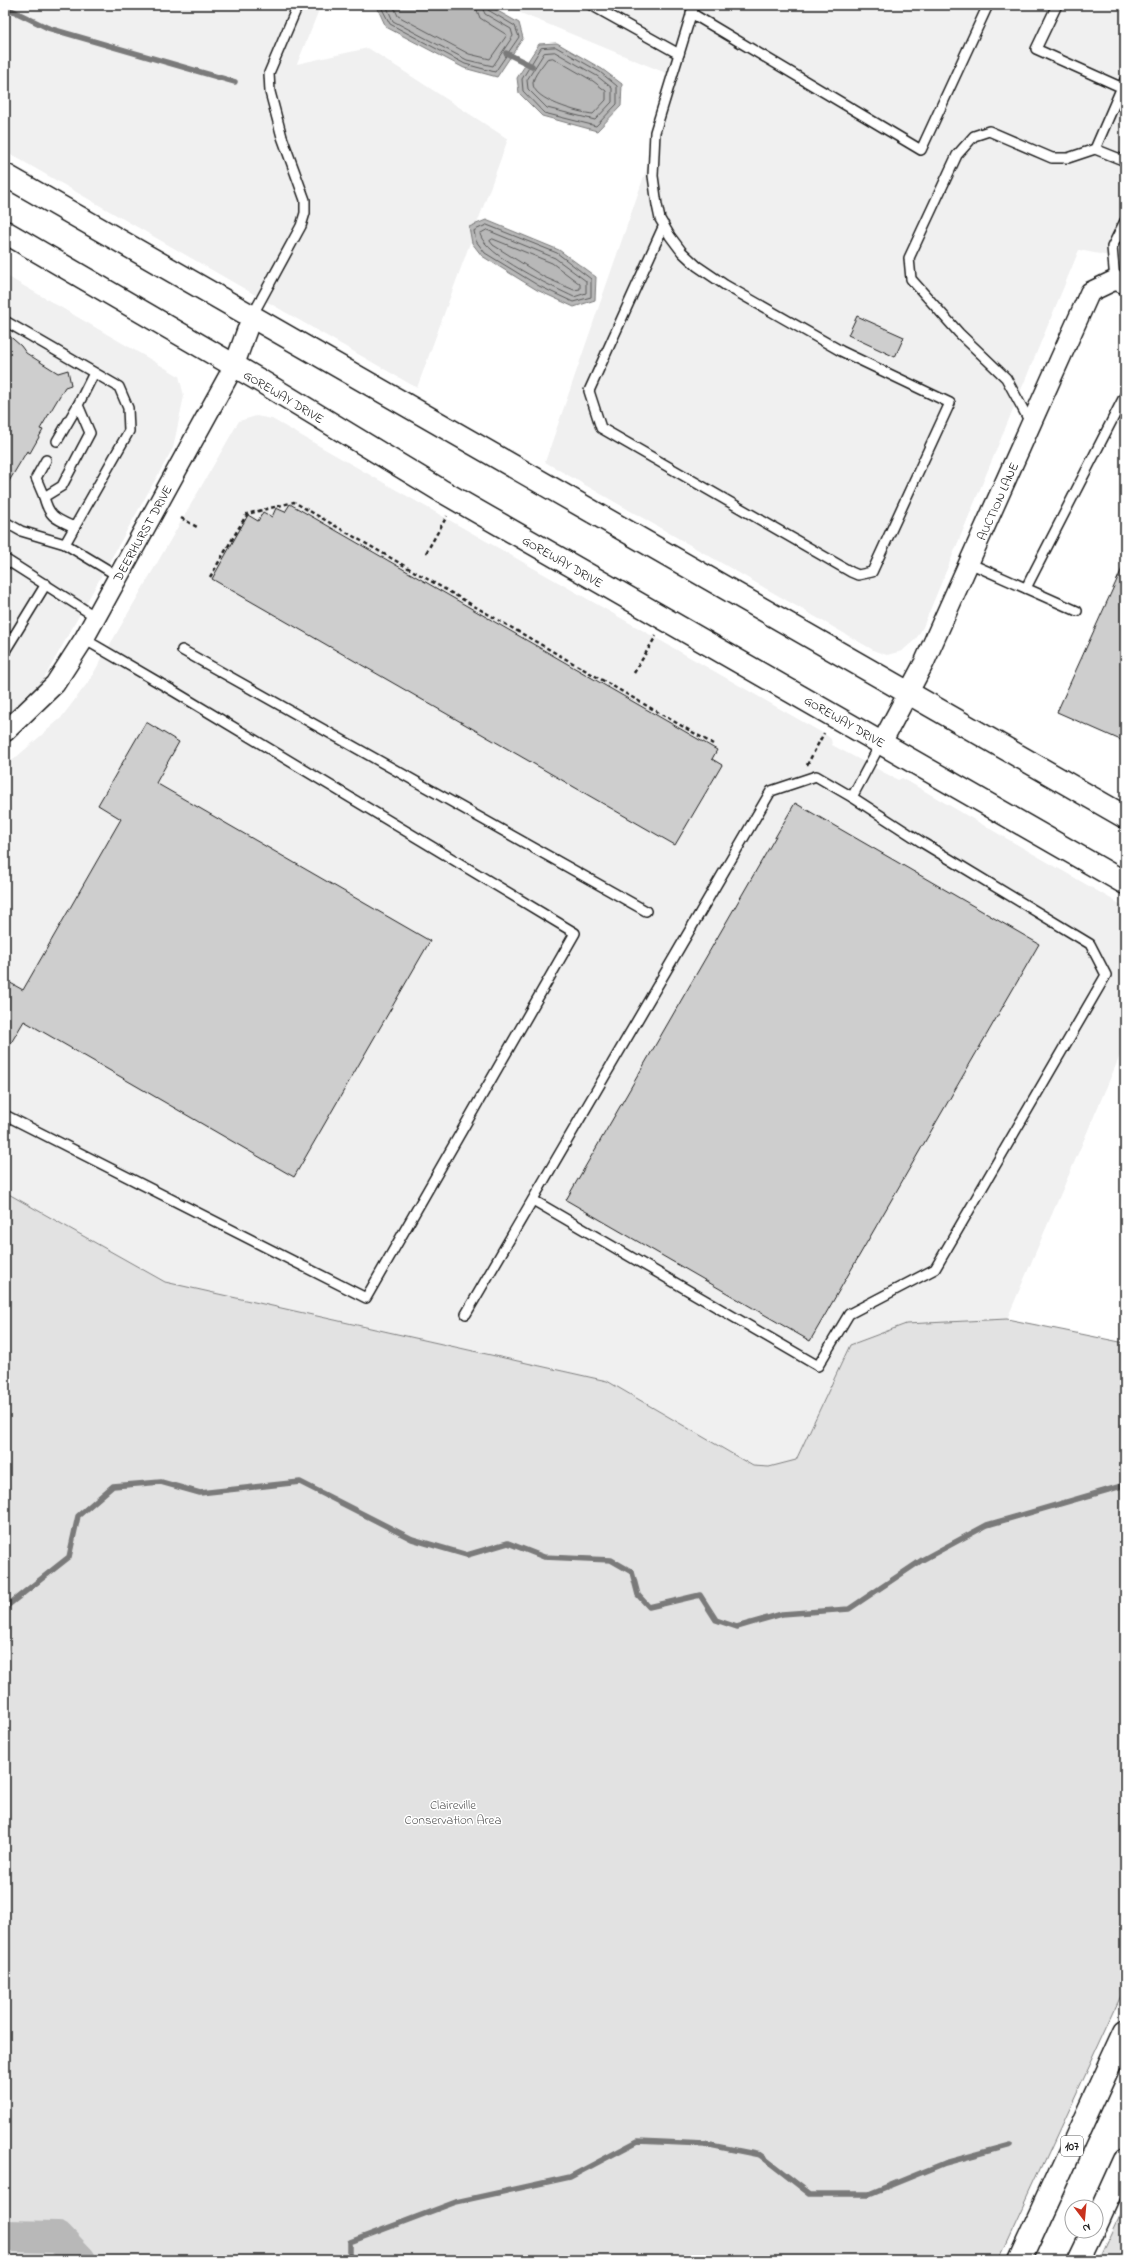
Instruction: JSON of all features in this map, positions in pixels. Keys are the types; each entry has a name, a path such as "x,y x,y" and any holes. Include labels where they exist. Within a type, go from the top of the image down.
{"main road":[{"path":"5,175 907,694 1125,817"},
{"name":"GOREWAY DRIVE","path":"5,232 234,366 440,490 882,742 1125,883"},
{"name":"107","path":"1020,2260 1125,2031"},
{"path":"1104,2206 1125,2160"},
{"path":"1079,2260 1089,2239"}],"street":[{"name":"AUCTION LANE","path":"882,742 907,694 969,563 1090,292 1120,282"},
{"name":"DEERHURST DRIVE","path":"5,732 55,684 84,639 234,366 252,316"}],"lane":[{"path":"252,316 301,226 305,213 304,200 282,137 270,92 270,73 298,5"},
{"path":"591,5 678,54"},
{"path":"664,225 589,391 601,428 858,576 872,572 950,403 841,352 724,285 697,266 682,252 664,225 657,205 653,176 654,132 692,9 921,150 988,5"},
{"path":"1057,5 1036,49 1124,85 1095,149"},
{"path":"1031,425 1006,378 959,333 911,279 909,258 957,155 974,136 989,131 1052,158 1068,158 1095,149 1125,161"},
{"path":"1120,282 1112,247 1125,220"},
{"path":"5,321 118,387 128,408 129,431 65,544"},
{"path":"57,441 94,373"},
{"path":"1026,588 1125,395"},
{"path":"44,497 62,486 90,433 78,404"},
{"path":"46,460 36,478 44,497 48,512 56,519 74,527"},
{"path":"5,522 21,531 65,544 118,576"},
{"path":"5,560 46,584 96,617"},
{"path":"969,563 1077,611"},
{"path":"5,650 46,584"},
{"path":"5,1115 366,1298 575,933 175,692 84,639"},
{"path":"182,650 646,911"},
{"path":"852,797 882,742"},
{"path":"466,1314 532,1200 771,791 816,776 1090,944 1106,975 935,1269 849,1314 818,1366 532,1200"}],"path":[{"path":"210,578 247,514 294,502 713,744"},
{"path":"426,553 447,516"},
{"path":"181,518 197,527"},
{"path":"634,674 656,636"},
{"path":"805,769 824,733"}],"shaded area":[{"path":"5,5 321,5 297,64 368,48 508,139 417,388 5,151"},
{"path":"501,5 1125,5 1125,259 1079,250 923,627 916,639 902,651 887,655 875,651 545,462 678,78"},
{"path":"5,275 179,376 184,396 173,448 5,748"},
{"path":"256,416 272,419 826,735 831,739 832,745 898,780 902,778 1125,907 1125,1044 1007,1319 906,1324 850,1345 796,1460 769,1467 753,1466 607,1381 165,1282 5,1192 5,767 61,718 89,681 239,421"}],"green space":[{"name":"Claireville Conservation Area","path":"5,1192 165,1282 607,1381 753,1466 769,1467 796,1460 850,1345 906,1324 1007,1319 1125,1343 1125,1987 999,2260 5,2260"},
{"path":"1125,2204 1125,2260 1099,2260"}],"water":[{"path":"376,5 487,5 519,23 523,38 497,77 464,68 386,27"},
{"path":"557,43 602,69 622,84 621,106 597,131 542,116 519,93 517,78 539,44"},
{"path":"486,220 559,250 596,277 595,300 574,307 537,290 482,256 472,243 469,227"}],"building":[{"path":"857,316 904,337 895,357 848,335"},
{"path":"5,332 21,346 26,353 58,373 68,370 71,385 65,387 40,429 43,430 30,453 27,451 5,488"},
{"path":"290,504 717,750 712,759 722,765 675,845 212,579 248,515 258,521 263,512 272,517 276,508 285,512"},
{"path":"1125,562 1125,742 1057,712"},
{"path":"146,722 179,742 156,783 430,941 294,1177 24,1021 5,1053 5,980 23,990 121,819 98,805"},
{"path":"795,803 1039,944 810,1341 566,1200"}],"waterway":[{"path":"5,7 48,28 235,82"},
{"path":"506,53 532,66"},
{"path":"5,1648 7,1606 69,1557 78,1516 113,1486 161,1482 200,1493 300,1482 412,1539 467,1555 508,1543 544,1557 611,1560 632,1572 638,1595 649,1607 700,1595 716,1620 737,1627 782,1614 849,1609 922,1560 987,1525 1125,1485"},
{"path":"350,2260 350,2242 456,2202 570,2177 638,2141 705,2144 760,2155 810,2194 869,2194 945,2163 1011,2145"},
{"path":"5,2236 58,2237 80,2260"}]}
